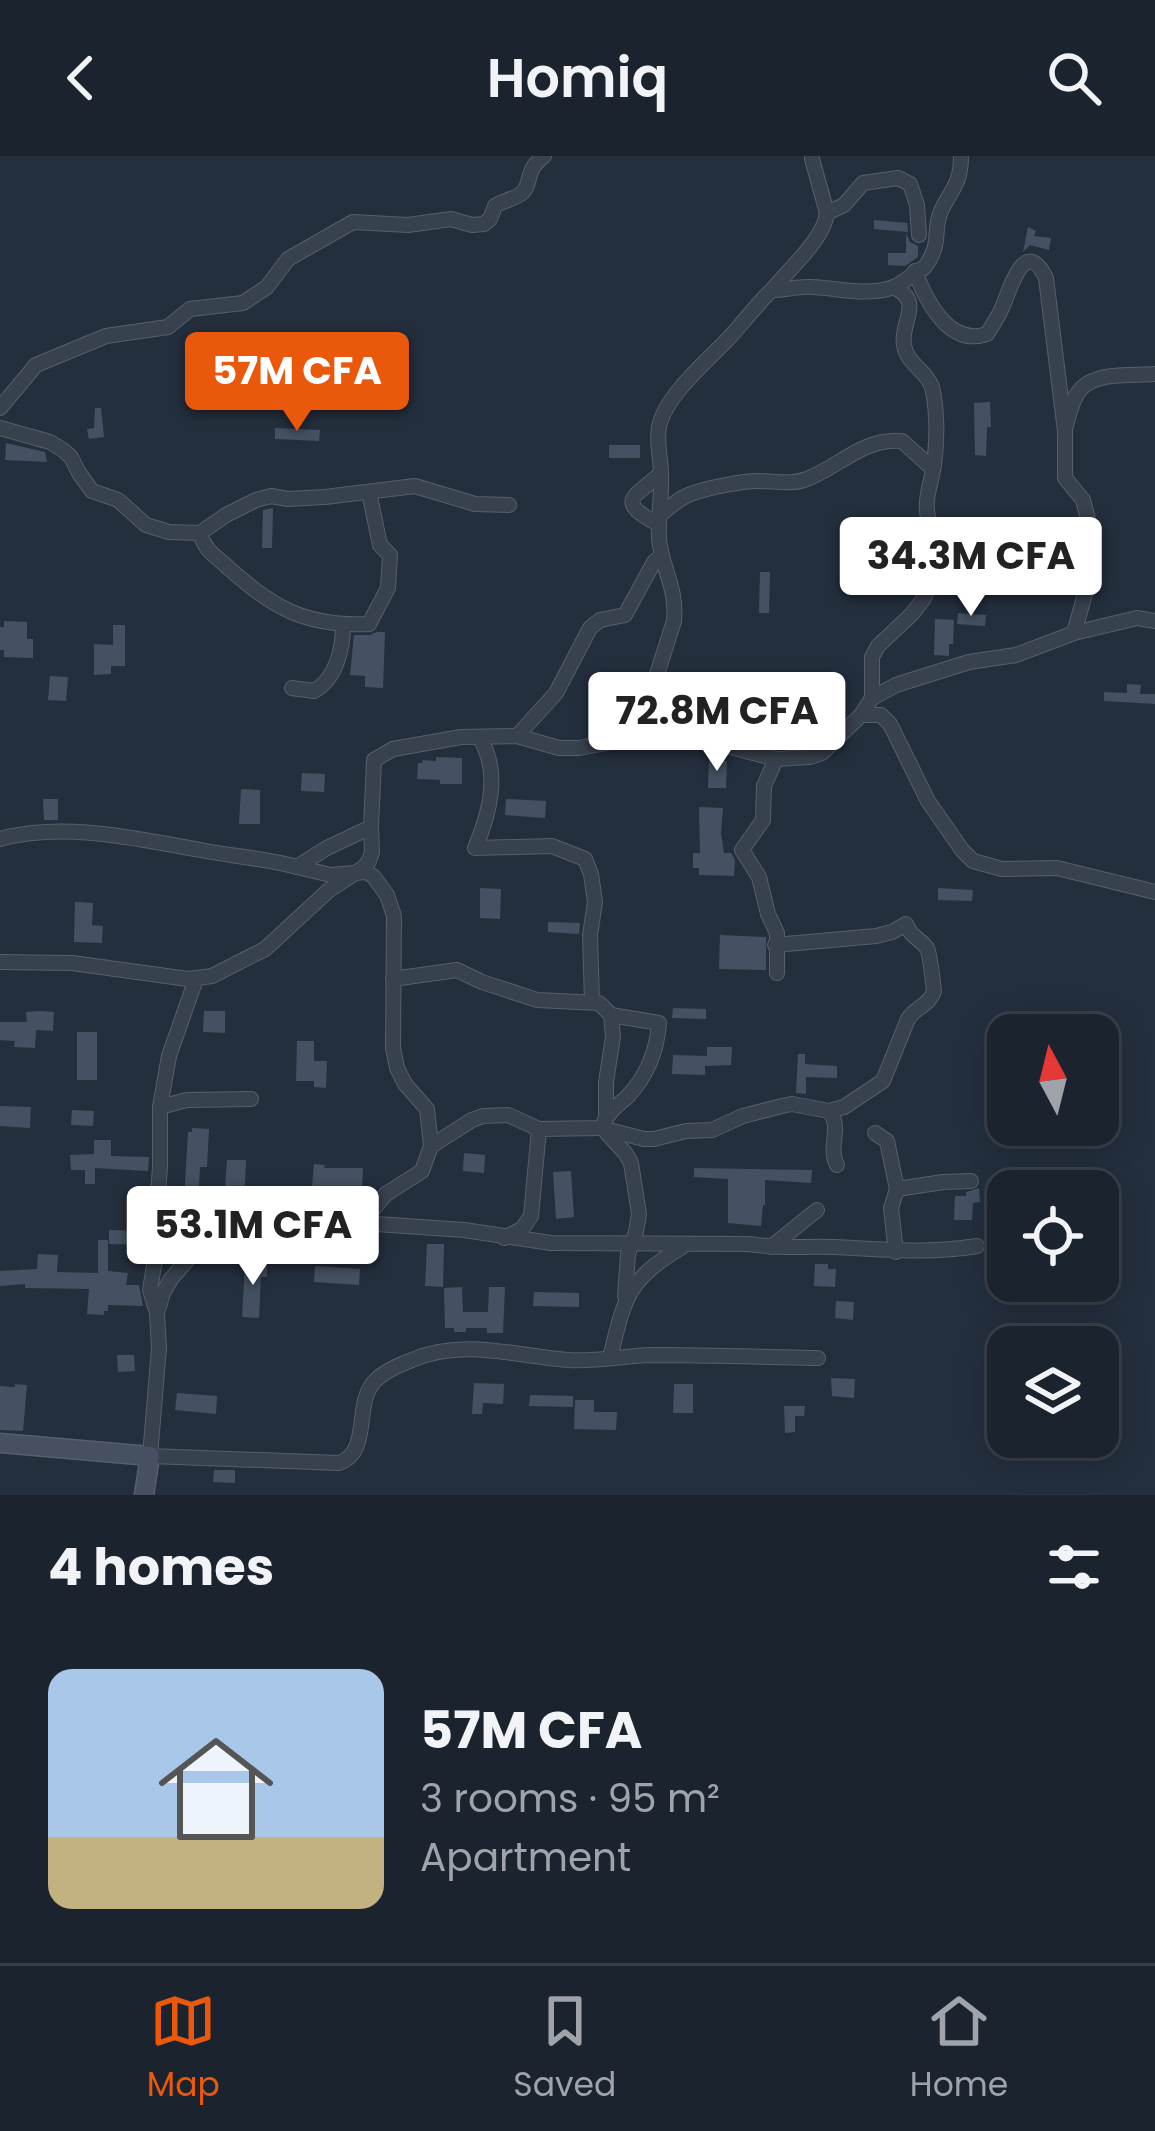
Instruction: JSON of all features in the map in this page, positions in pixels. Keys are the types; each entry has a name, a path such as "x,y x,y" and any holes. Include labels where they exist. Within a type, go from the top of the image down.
{"street":[{"path":"0,408 36,365 106,336 168,327 190,309 243,303 267,287 288,259 352,223 408,225 452,219 484,224 495,206 520,195 534,164 544,156"},
{"path":"772,290 813,287 861,293 895,288 924,268 937,244 942,209 951,198 961,156"},
{"path":"637,737 674,621 674,591 661,556 658,428 708,358 826,225 812,159"},
{"path":"827,213 844,205 863,183 898,178 913,188 919,235"},
{"path":"915,271 944,322 976,338 987,334 1003,308 1016,270 1028,264 1043,271 1065,431 1065,478 1083,500 1089,523 1087,586 1074,632"},
{"path":"0,962 72,963 196,979 265,949 317,900 369,861 374,760 381,753 460,737 517,736 560,748 579,748 658,732 682,732 776,759 810,758 822,752 861,716 872,698 872,657 924,598 943,554 927,514 933,469 933,388 904,345 910,302 895,288"},
{"path":"1065,431 1080,389 1090,382 1155,374"},
{"path":"0,428 50,442 71,458 92,491 118,500 146,525 169,532 200,533 226,515 271,496 325,497 415,487 475,504 509,505"},
{"path":"660,519 683,497 748,482 800,481 879,441 902,442 933,469"},
{"path":"660,519 634,509 632,498 661,473"},
{"path":"200,533 211,554 251,590 326,624 369,624 388,588 390,555 380,545 369,492"},
{"path":"517,736 556,693 590,628 600,620 625,615 661,556"},
{"path":"872,698 944,669 1016,655 1074,632 1137,618 1155,621"},
{"path":"292,688 314,691 328,680 342,644 343,625"},
{"path":"861,716 874,713 890,724 928,802 973,861 1003,869 1057,868 1155,892"},
{"path":"479,737 493,774 475,848 552,846 568,850 588,865 595,902 590,934 592,1002"},
{"path":"776,759 764,786 764,820 742,850 763,886 777,933 777,973"},
{"path":"297,867 371,827"},
{"path":"0,839 55,832 131,837 331,875 366,872 373,876 392,906 397,1068 427,1109 431,1146 422,1171 386,1194 362,1223"},
{"path":"326,849 331,875"},
{"path":"431,1146 483,1116 508,1114 539,1129 603,1124 654,1139 712,1130 782,1106 829,1111 857,1100 883,1081 908,1019 925,1006 934,991 928,950 911,936 906,924 876,936 775,945"},
{"path":"393,979 457,970 537,1000 592,1002 611,1015 613,1037 603,1124 631,1163 639,1214 610,1358"},
{"path":"145,1495 159,1348 150,1290 158,1233 160,1107 170,1056 196,979"},
{"path":"603,1124 644,1076 656,1048 659,1023 611,1015"},
{"path":"160,1107 187,1100 251,1099"},
{"path":"829,1111 836,1126 832,1148 838,1165"},
{"path":"504,1238 522,1229 531,1216 539,1129"},
{"path":"875,1133 887,1141 897,1189 891,1208 896,1252"},
{"path":"897,1189 971,1181"},
{"path":"771,1247 817,1210"},
{"path":"158,1233 205,1216 222,1233"},
{"path":"157,1312 171,1279 195,1251 222,1233 260,1228 314,1229 362,1223 464,1230 551,1243 749,1244 896,1252 977,1246"},
{"path":"626,1296 645,1272 687,1244"},
{"path":"152,1275 171,1279"},
{"path":"0,1443 150,1456 339,1463 351,1459 356,1450 366,1394 374,1381 440,1351 476,1349 569,1360 648,1355 818,1358"}],"building":[{"path":"874,220 907,223 908,232 874,229"},
{"path":"1028,227 1036,231 1034,236 1051,238 1049,250 1030,245 1023,252"},
{"path":"906,233 918,246 918,257 905,266 888,265 888,253 906,253"},
{"path":"990,402 986,456 975,455 974,403"},
{"path":"95,408 101,408 104,437 89,439 87,429 94,428"},
{"path":"275,428 320,430 319,441 275,439"},
{"path":"6,443 45,452 47,462 5,460"},
{"path":"609,445 640,445 640,458 609,458"},
{"path":"273,508 272,548 262,548 263,510"},
{"path":"760,572 770,572 769,613 759,613"},
{"path":"958,613 986,615 985,626 957,624"},
{"path":"935,619 954,620 949,656 934,655"},
{"path":"4,621 27,622 33,658 4,657 0,627"},
{"path":"113,625 125,625 125,666 111,666 111,674 94,675 94,644 113,645"},
{"path":"385,632 383,688 365,687 365,676 350,675 354,635"},
{"path":"50,676 68,677 66,701 48,700"},
{"path":"1127,684 1141,685 1140,694 1155,694 1155,704 1104,701 1104,692 1127,693"},
{"path":"436,757 462,758 462,784 417,779 418,763 436,761"},
{"path":"709,760 727,761 726,788 708,788"},
{"path":"302,773 325,774 324,792 301,791"},
{"path":"241,789 260,790 260,824 239,824"},
{"path":"43,799 58,799 58,820 44,820"},
{"path":"506,799 546,801 545,818 505,815"},
{"path":"699,807 723,808 724,853 731,853 735,860 734,876 699,875 699,868 693,868 693,853 700,853"},
{"path":"480,888 501,889 500,919 480,918"},
{"path":"938,888 973,890 972,901 938,900"},
{"path":"75,902 93,903 92,925 103,926 102,943 74,942"},
{"path":"548,922 580,923 579,934 548,932"},
{"path":"720,935 766,937 766,970 719,969"},
{"path":"673,1008 706,1009 706,1019 672,1018"},
{"path":"204,1011 225,1011 225,1033 203,1032"},
{"path":"26,1012 54,1012 53,1031 36,1030 35,1048 14,1047 15,1041 0,1040 0,1022 27,1022"},
{"path":"77,1032 97,1032 97,1080 77,1080"},
{"path":"297,1041 314,1041 314,1061 327,1061 326,1088 314,1087 314,1081 296,1081"},
{"path":"707,1047 732,1047 731,1065 705,1066 705,1075 672,1074 673,1055 707,1056"},
{"path":"798,1054 805,1054 805,1064 837,1066 837,1078 806,1077 806,1094 796,1093"},
{"path":"0,1106 31,1107 30,1128 0,1126"},
{"path":"72,1110 94,1111 93,1126 71,1125"},
{"path":"192,1128 209,1129 207,1167 200,1167 199,1187 225,1187 227,1160 246,1160 244,1203 184,1201"},
{"path":"94,1140 111,1140 111,1156 149,1157 148,1171 95,1168 95,1184 85,1184 85,1170 71,1170 70,1155 94,1154"},
{"path":"464,1153 485,1155 484,1173 463,1171"},
{"path":"314,1164 363,1168 362,1192 323,1186 321,1199 311,1198"},
{"path":"694,1168 812,1170 811,1183 765,1180 761,1226 728,1223 728,1179 694,1177"},
{"path":"571,1171 574,1217 556,1219 553,1172"},
{"path":"979,1188 980,1202 973,1203 972,1220 954,1220 955,1196"},
{"path":"109,1230 146,1231 146,1245 109,1244"},
{"path":"98,1240 108,1240 108,1271 128,1273 126,1285 139,1285 143,1306 108,1305 104,1315 87,1314 89,1289 0,1286 0,1271 37,1269 38,1254 58,1255 57,1272 98,1273"},
{"path":"427,1244 444,1244 443,1287 425,1286"},
{"path":"249,1260 267,1265 267,1277 261,1277 259,1318 242,1317"},
{"path":"815,1264 836,1269 835,1287 814,1286"},
{"path":"315,1266 360,1269 359,1285 314,1282"},
{"path":"462,1287 463,1312 488,1312 489,1287 505,1287 503,1333 487,1333 487,1328 454,1332 454,1328 445,1328 444,1288"},
{"path":"534,1292 579,1293 579,1307 533,1306"},
{"path":"836,1301 854,1302 853,1320 835,1318"},
{"path":"117,1355 134,1355 135,1371 118,1372"},
{"path":"831,1378 855,1379 854,1398 832,1396"},
{"path":"474,1383 504,1384 503,1404 483,1403 482,1414 472,1414"},
{"path":"674,1384 693,1384 693,1413 673,1413"},
{"path":"27,1385 23,1431 0,1430 0,1386"},
{"path":"177,1393 217,1396 216,1414 175,1410"},
{"path":"530,1395 573,1396 573,1407 529,1406"},
{"path":"575,1400 594,1400 594,1412 617,1412 616,1430 574,1429"},
{"path":"784,1406 805,1406 804,1416 795,1416 795,1432 785,1433"},
{"path":"214,1470 235,1470 235,1483 213,1482"}]}
